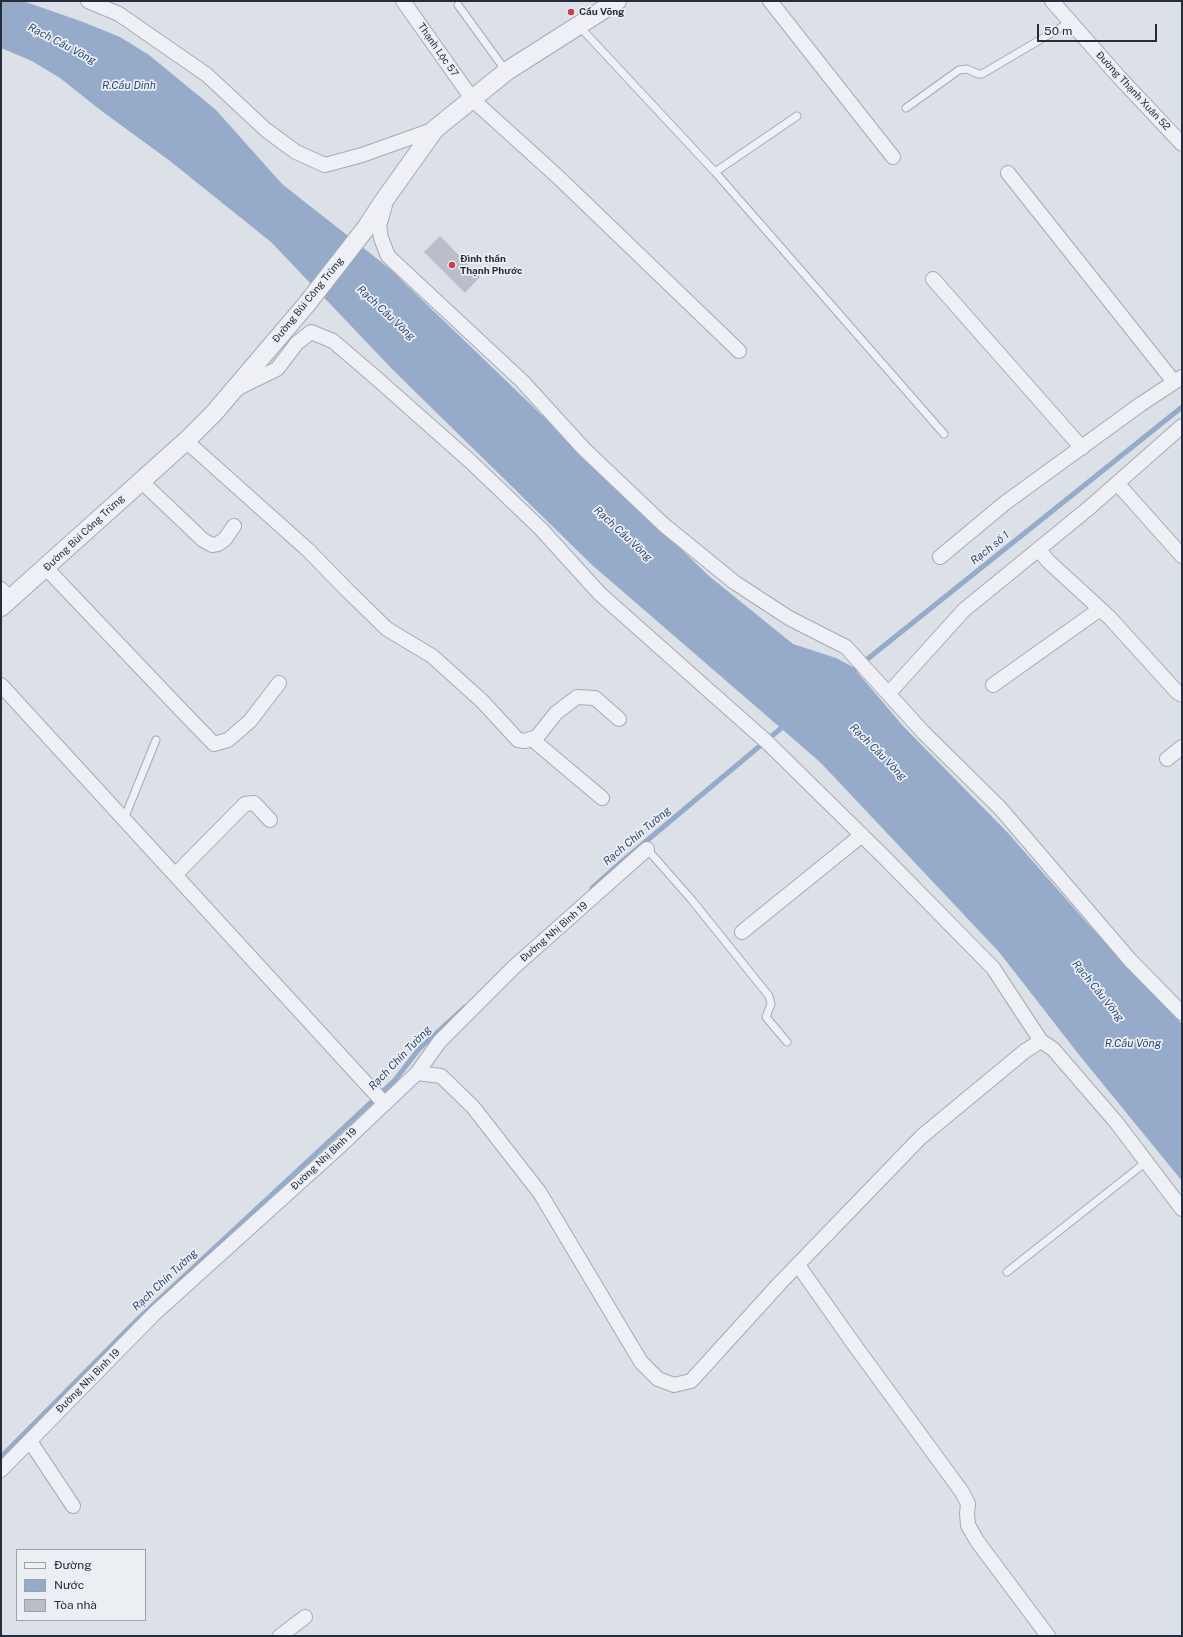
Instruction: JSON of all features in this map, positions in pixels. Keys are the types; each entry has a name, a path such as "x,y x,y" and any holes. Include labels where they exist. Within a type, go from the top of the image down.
{"street":[{"path":"88,1 119,14 207,75 266,130 296,152 325,165 435,129"},
{"name":"Thạnh Lộc 57","path":"403,1 473,100 557,176 739,351"},
{"name":"Đường Bùi Công Trừng","path":"4,599 46,568 186,441 235,389 306,305 366,228 435,129 473,100 506,71 617,1"},
{"path":"770,1 893,157"},
{"name":"Đường Thạnh Xuân 52","path":"1052,1 1118,77 1182,144"},
{"path":"940,557 1005,503 1178,379 1008,173"},
{"path":"388,195 379,226 381,238 388,256 522,381 584,449 664,525 734,582 789,618 846,646 924,732 1000,808 1130,960 1182,1013"},
{"path":"933,279 1082,448"},
{"path":"235,389 276,368 297,343 311,332 334,342 471,462 541,530 600,594 763,738 862,835 993,968 1041,1041 1053,1049 1116,1122 1182,1209"},
{"path":"889,693 964,610 1039,550 1182,426"},
{"path":"186,441 308,550 388,629 432,656 482,701 518,740 533,740 556,713 577,697 595,698 619,719"},
{"path":"141,481 203,540 212,545 218,544 225,539 234,526"},
{"path":"1117,483 1182,556"},
{"path":"1039,550 1048,561 1100,609 1177,692 1182,695"},
{"path":"46,568 214,744 228,740 250,721 279,683"},
{"path":"993,684 1100,609"},
{"path":"1,685 383,1103"},
{"path":"533,740 602,798"},
{"path":"1167,759 1182,748"},
{"path":"175,875 245,804 254,803 270,820"},
{"path":"742,932 862,835"},
{"name":"Đường Nhị Bình 19","path":"1,1470 156,1313 340,1146 383,1103 417,1073 440,1041 514,968 647,849"},
{"path":"417,1073 441,1076 473,1107 540,1193 641,1362 658,1379 674,1385 691,1381 798,1265 921,1137 1025,1052 1041,1041"},
{"path":"798,1265 962,1492 968,1504 968,1525 977,1541 1048,1636"},
{"path":"30,1441 73,1506"},
{"path":"280,1636 305,1617"}],"lane":[{"path":"458,5 506,71"},
{"path":"906,108 959,70 967,69 978,74 982,74 1070,22"},
{"path":"578,25 715,172 944,434"},
{"path":"715,172 797,116"},
{"path":"124,819 156,740"},
{"path":"647,849 691,899 769,996 772,1004 766,1014 766,1018 787,1042"},
{"path":"1007,1272 1146,1162"}],"water":[{"path":"1,1 23,1 83,22 120,37 149,55 216,110 282,184 390,269 709,576 793,644 836,658 853,667 903,726 1008,833 1088,924 1182,1024 1182,1181 1080,1056 999,952 820,762 591,564 394,371 271,242 170,161 99,109 60,78 32,61 1,48"}],"building":[{"name":"Đình thần Thạnh Phước","path":"440,236 480,277 465,293 424,252"}],"waterway":[{"name":"Rạch số 1","path":"850,673 1182,407"},
{"name":"Rạch Chín Tường","path":"592,888 786,724"},
{"name":"Rạch Chín Tường","path":"1,1457 137,1320 395,1080 419,1049 465,1007"}],"place":[{"name":"Cầu Võng","path":"571,12"},
{"name":"Đình thần Thạnh Phước","path":"452,265"}],"water label":[{"name":"Rạch Cầu Võng","path":"62,44"},
{"name":"R.Cầu Dinh","path":"129,86"},
{"name":"Rạch Cầu Võng","path":"386,313"},
{"name":"Rạch Cầu Võng","path":"623,534"},
{"name":"Rạch Cầu Võng","path":"878,752"},
{"name":"Rạch Cầu Võng","path":"1098,991"},
{"name":"R.Cầu Võng","path":"1133,1044"}]}
